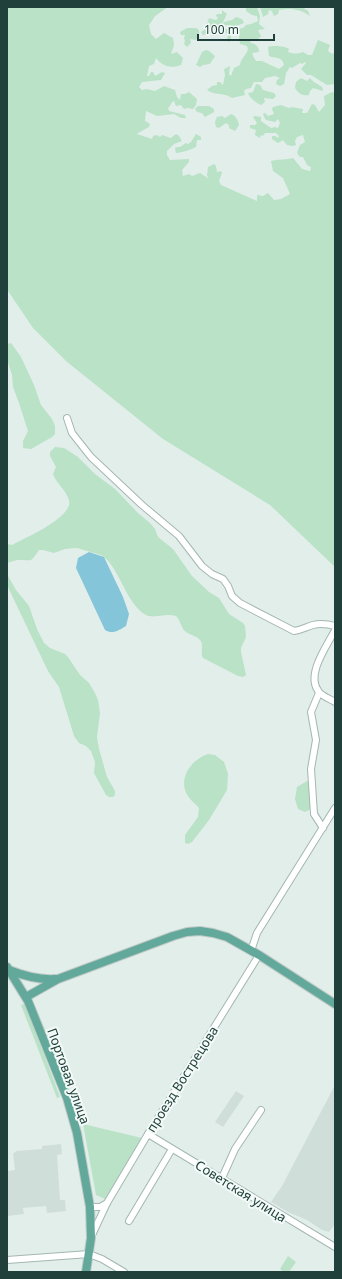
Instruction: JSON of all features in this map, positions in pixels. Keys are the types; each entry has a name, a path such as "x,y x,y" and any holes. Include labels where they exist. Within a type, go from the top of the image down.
{"main road":[{"path":"26,997 58,979 172,936 187,932 206,932 220,934 234,940 335,1004"},
{"path":"7,970 32,978 46,980 58,979"},
{"name":"Портовая улица","path":"7,970 26,997 72,1112 90,1207 91,1238 86,1272"},
{"path":"37,1023 35,998 45,986"}],"street":[{"path":"67,418 72,432 91,457 142,505 179,536 202,566 212,574 223,579 232,596 240,603 294,631 302,630 315,625 327,624 335,626"},
{"path":"335,630 316,667 314,676 315,684 319,693 335,702"},
{"path":"319,693 311,712 316,740 311,769 314,814 323,828"},
{"name":"проезд Вострецова","path":"91,1238 107,1203 255,953 257,934 335,808"},
{"path":"222,1178 235,1149 261,1110"},
{"name":"Советская улица","path":"148,1134 335,1247"},
{"path":"129,1221 172,1148"},
{"path":"90,1207 100,1207 107,1203"},
{"path":"7,1260 89,1254 102,1259 124,1272"}],"shaded area":[{"path":"335,1085 335,1224 329,1232 322,1230 307,1220 288,1212 271,1202 282,1186"},
{"path":"236,1091 244,1096 223,1127 215,1122"},
{"path":"61,1144 62,1154 57,1155 60,1200 65,1200 66,1211 47,1213 46,1206 23,1208 24,1214 7,1216 7,1171 15,1170 13,1154 16,1151 42,1149 42,1146"}],"green space":[{"path":"7,7 168,7 155,16 149,25 151,34 156,39 164,33 173,38 174,45 171,54 177,52 183,58 181,65 170,67 161,63 156,58 154,64 149,66 147,76 149,76 151,72 153,72 155,76 162,72 165,73 161,80 142,82 139,87 142,90 147,89 155,91 164,86 175,90 177,97 180,100 181,94 189,92 197,99 196,105 193,109 184,109 181,105 176,106 174,101 172,102 168,108 169,111 185,115 186,118 181,118 174,114 157,116 146,111 145,121 150,124 149,127 137,134 152,139 153,136 157,135 160,137 162,135 171,138 176,134 182,141 174,144 167,151 167,155 170,160 189,159 189,162 182,170 183,176 189,174 192,176 200,173 209,179 207,176 208,167 214,164 217,172 221,171 222,173 219,181 221,185 257,201 257,195 263,196 268,193 274,200 281,199 290,194 283,178 273,171 271,161 293,158 302,169 310,171 311,167 307,165 303,157 300,157 297,153 300,145 305,142 303,135 297,137 295,141 296,145 293,146 287,145 283,140 278,143 272,139 272,136 278,138 279,136 276,133 265,133 263,136 261,135 260,138 255,135 256,130 250,128 250,125 255,125 257,123 253,117 261,117 261,121 271,128 278,128 280,123 278,119 275,122 266,120 263,114 265,113 268,116 274,114 272,109 273,107 281,105 289,108 292,107 303,109 302,113 307,113 312,104 315,105 319,112 325,105 324,96 332,92 335,93 335,567 270,505 163,439 66,361 33,328 8,291"},
{"path":"246,7 257,7 260,16 259,24 265,29 258,30 261,36 257,41 250,41 257,46 259,52 252,53 256,61 262,61 279,69 284,65 282,60 269,56 268,47 282,47 289,49 288,52 290,53 303,52 308,55 312,55 318,40 330,45 328,51 332,54 335,52 335,84 327,85 311,75 307,75 301,69 306,63 305,62 292,68 290,67 286,73 284,84 280,86 276,84 277,80 280,78 275,76 265,78 262,82 254,82 251,88 244,91 245,95 232,98 207,90 212,86 217,85 217,82 220,82 223,85 225,75 224,69 230,66 229,74 231,76 234,68 240,65 248,49 247,46 240,44 238,29 258,21 257,16 246,11"},
{"path":"260,7 302,7 308,11 310,16 299,10 288,9 279,10 278,14 274,16 272,11 269,10 268,14 263,17"},
{"path":"222,10 227,14 222,24 226,29 231,30 231,39 229,42 227,41 228,34 216,27 214,31 209,34 203,35 201,32 207,28 209,18 216,20 218,18 216,16 217,14 222,14"},
{"path":"236,17 242,19 244,23 231,28 223,24 224,22 232,20"},
{"path":"187,28 196,28 199,30 199,35 196,40 190,39 191,43 187,47 184,44 185,35 181,35 180,32"},
{"path":"206,50 215,56 210,64 200,67 196,65 202,52"},
{"path":"301,78 307,81 310,78 322,87 323,91 313,88 309,95 301,94 295,88 296,82"},
{"path":"256,84 260,85 263,90 274,93 276,96 273,99 264,98 265,102 261,105 252,99 248,93 253,92"},
{"path":"198,106 209,106 214,109 214,112 205,117 202,113 197,112 195,109"},
{"path":"231,114 239,123 235,131 229,128 229,125 226,123 219,128 216,127 215,122 217,117 222,116 225,118"},
{"path":"196,134 201,137 201,140 197,140 196,147 187,151 176,153 175,148 191,142"},
{"path":"11,343 21,357 34,385 41,405 52,419 55,426 55,434 52,437 31,449 23,448 23,441 28,431 13,387 12,375 7,359 7,344"},
{"path":"55,447 64,448 78,457 95,474 115,489 150,523 155,529 158,537 173,549 192,576 209,592 219,598 229,614 243,623 245,626 246,637 241,648 241,652 246,675 243,677 238,676 203,658 201,642 198,638 184,630 176,616 146,615 133,602 113,567 101,555 77,548 65,549 54,553 39,550 30,560 17,560 7,563 7,544 12,545 37,532 57,520 69,507 68,496 53,474 56,467 50,456 50,452"},
{"path":"7,576 29,606 37,629 44,643 50,648 65,654 80,675 89,683 95,693 98,700 100,713 97,737 99,749 107,777 115,791 115,795 113,797 106,795 94,773 95,762 91,751 86,746 79,743 74,736 59,687 48,671 7,585"},
{"path":"208,754 215,755 224,762 228,774 227,790 209,820 192,842 188,844 185,843 185,835 198,817 199,808 189,798 185,790 185,777 191,765 196,760"},
{"path":"307,781 310,783 311,807 305,812 298,809 295,799 297,787"},
{"path":"25,1004 60,1097 57,1098 21,1005"},
{"path":"83,1124 142,1138 105,1199 96,1195"},
{"path":"288,1256 296,1262 289,1272 284,1272 280,1269"}],"water":[{"path":"89,552 104,557 123,597 129,614 126,626 116,631 111,632 105,630 76,568 78,558"}]}
